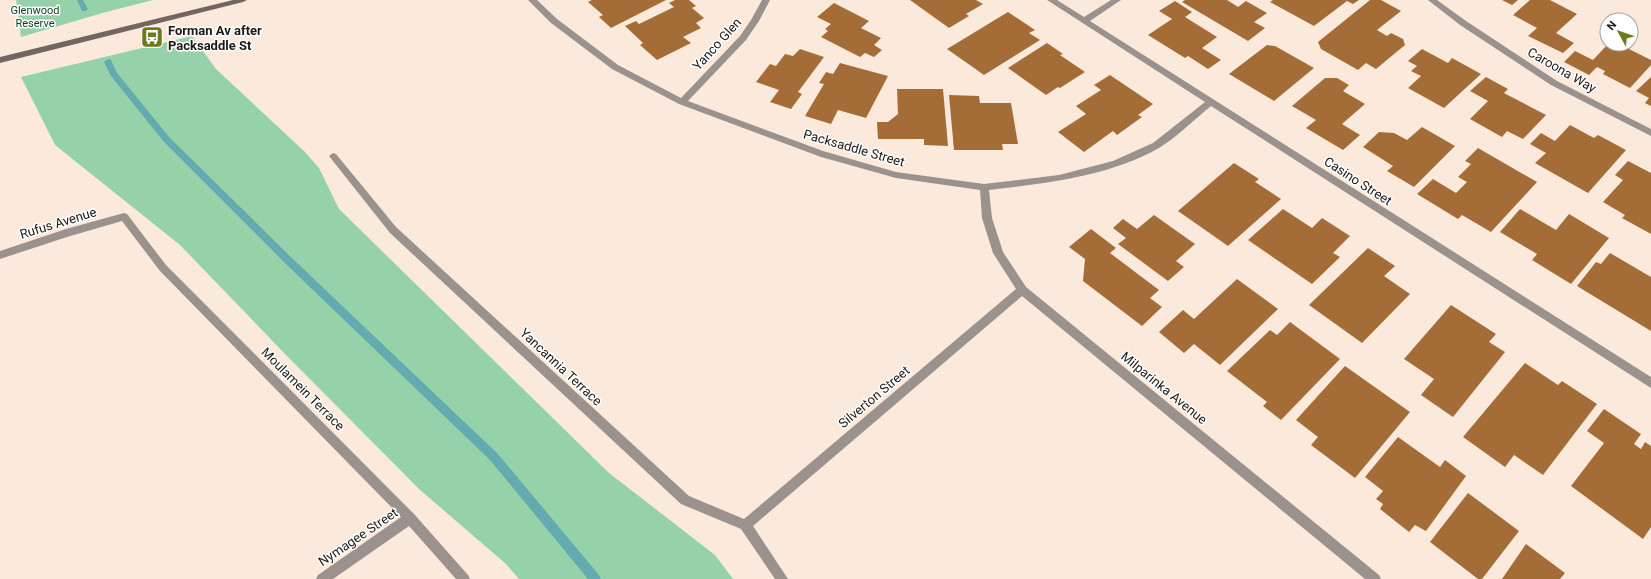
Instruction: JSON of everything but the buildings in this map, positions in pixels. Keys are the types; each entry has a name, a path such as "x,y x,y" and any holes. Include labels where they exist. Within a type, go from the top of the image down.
{"street":[{"path":"0,60 243,0"},
{"name":"Packsaddle Street","path":"532,0 554,21 615,67 682,102 821,154 896,176 984,187 1059,178 1115,164 1156,145 1210,102"},
{"name":"Yanco Glen","path":"682,102 743,38 755,21 766,0"},
{"name":"Casino Street","path":"1051,0 1651,383"},
{"path":"1084,21 1117,0"},
{"name":"Caroona Way","path":"1432,0 1462,23 1554,83 1651,134"},
{"name":"Yancannia Terrace","path":"333,156 393,230 685,500 745,525"},
{"name":"Milparinka Avenue","path":"984,187 987,218 998,253 1022,290 1375,579"},
{"name":"Rufus Avenue","path":"0,255 66,233 124,217"},
{"name":"Moulamein Terrace","path":"124,217 163,268 410,518 464,579"},
{"name":"Silverton Street","path":"745,525 1022,290"},
{"name":"Nymagee Street","path":"322,579 410,518"},
{"path":"745,525 782,579"}],"green space":[{"name":"Glenwood Reserve","path":"16,0 153,0 21,37"},
{"path":"192,36 216,69 305,152 319,168 339,209 609,473 715,555 733,579 519,579 506,564 419,489 287,356 180,245 55,145 21,77"}],"waterway":[{"path":"80,0 84,9"},
{"path":"108,62 114,74 167,140 291,263 494,457 595,579"}],"place":[{"name":"Forman Av after Packsaddle St","path":"152,37"}]}
